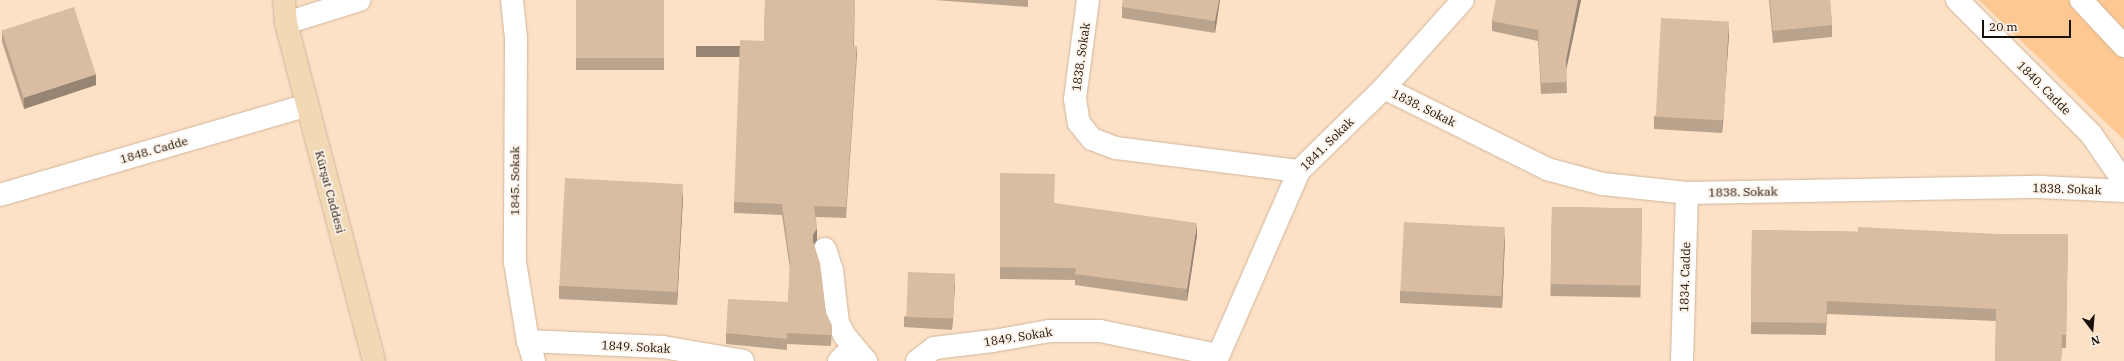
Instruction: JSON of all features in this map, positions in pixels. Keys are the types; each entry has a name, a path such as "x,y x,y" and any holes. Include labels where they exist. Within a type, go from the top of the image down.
{"main road":[{"name":"Kürşat Caddesi","path":"275,0 286,23"},
{"name":"Kürşat Caddesi","path":"284,0 286,23 374,361"}],"street":[{"path":"286,23 360,0"},
{"name":"1845. Sokak","path":"512,0 516,40 515,262 531,351"},
{"name":"1838. Sokak","path":"1088,0 1075,99 1079,122 1092,139 1116,148 1299,171"},
{"name":"1841. Sokak","path":"1217,358 1299,171 1384,88 1463,0"},
{"name":"1840. Cadde","path":"1957,0 2091,134 2124,182"},
{"path":"2081,0 2124,46"},
{"name":"1838. Sokak","path":"1384,88 1547,169 1603,184 1687,193 2041,187 2124,191"},
{"name":"1848. Cadde","path":"0,195 307,105"},
{"name":"1834. Cadde","path":"1682,361 1687,193"},
{"path":"825,249 832,271 838,323 853,356"},
{"name":"1849. Sokak","path":"917,361 934,348 993,341 1050,331 1100,331 1217,358"},
{"name":"1849. Sokak","path":"531,351 663,347 743,361"}],"shaded area":[{"path":"1979,0 2124,0 2124,140 2014,34"}],"building":[{"path":"576,0 664,0 664,58 576,58"},
{"path":"765,0 855,0 853,46 857,46 846,207 814,206 817,228 813,235 813,241 820,263 826,313 832,326 831,335 787,333 787,339 726,333 728,299 788,302 790,261 782,204 734,202 740,40 764,41"},
{"path":"1123,0 1219,0 1215,21 1122,7"},
{"path":"1496,0 1578,0 1566,60 1567,82 1541,83 1538,30 1492,21"},
{"path":"1770,0 1830,0 1832,25 1773,31"},
{"path":"74,7 96,75 24,98 2,30"},
{"path":"1661,18 1729,22 1724,120 1656,117"},
{"path":"1000,173 1055,174 1054,203 1197,223 1187,289 1075,274 1076,268 1000,267"},
{"path":"565,178 683,184 677,292 559,286"},
{"path":"1552,207 1642,209 1641,286 1551,284"},
{"path":"1404,222 1505,227 1501,296 1400,291"},
{"path":"1858,227 1997,234 2068,234 2066,335 2062,335 2061,361 1995,361 1996,309 1827,301 1826,323 1751,322 1752,230 1858,232"},
{"path":"908,272 955,274 953,319 906,317"}]}
